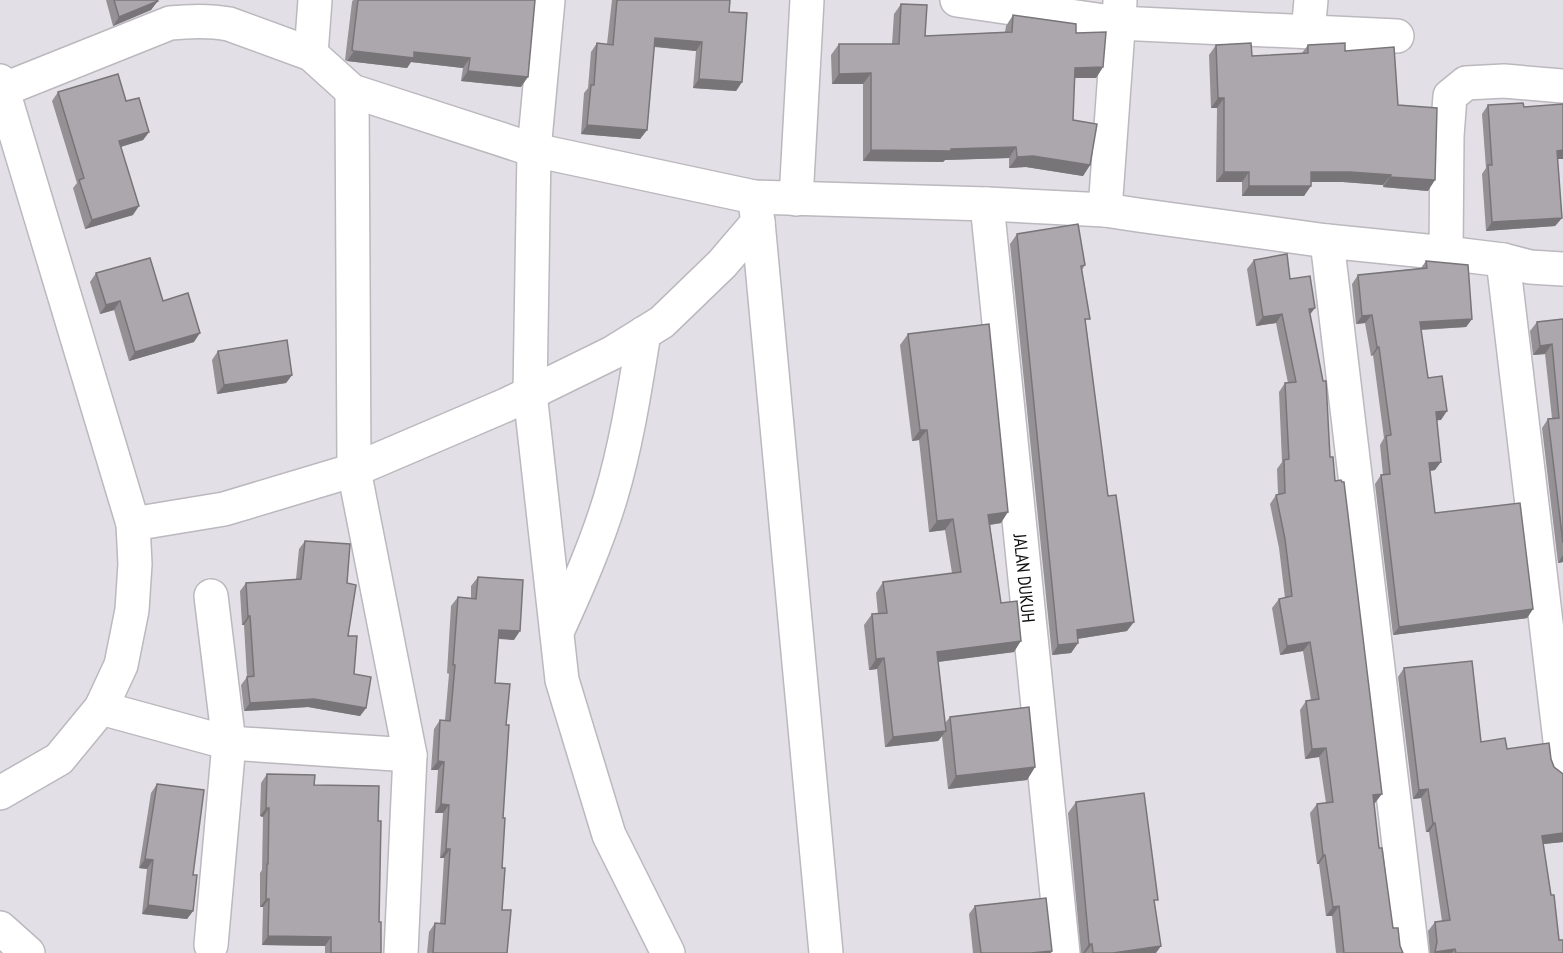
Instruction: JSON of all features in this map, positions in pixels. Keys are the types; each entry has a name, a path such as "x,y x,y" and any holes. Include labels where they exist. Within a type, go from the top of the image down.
{"street":[{"path":"311,54 315,0"},
{"path":"548,0 534,150 530,393 556,634 562,680 609,835 668,953"},
{"path":"796,199 807,0"},
{"path":"957,0 1119,11 1308,32 1397,36"},
{"path":"1308,32 1311,0"},
{"path":"1105,210 1119,11"},
{"path":"0,793 59,759 101,708 122,665 132,610 135,564 133,524 1,87 170,23 194,20 229,24 311,54 352,91 534,150 756,209 796,199 1105,210 1327,241 1446,253 1503,260 1530,267 1563,269"},
{"path":"1446,253 1447,136 1450,96 1466,83 1504,81 1563,86"},
{"path":"352,91 354,470 410,755 401,953"},
{"name":"JALAN DUKUH","path":"987,204 1063,953"},
{"path":"133,524 224,509 354,470 506,405 612,354 662,322 722,264 756,209"},
{"path":"756,209 826,953"},
{"path":"1327,241 1412,953"},
{"path":"1503,260 1563,766"},
{"path":"556,634 586,568 611,496 630,423 644,333"},
{"path":"211,596 229,743 211,945"},
{"path":"101,708 229,743 410,755"},
{"path":"0,928 28,953"}],"building":[{"path":"114,0 157,0 158,1 119,17"},
{"path":"358,0 535,0 528,77 468,71 470,58 414,52 414,58 354,51 352,50"},
{"path":"617,0 730,0 729,12 747,13 742,82 699,79 702,42 655,38 647,130 587,125 591,85 594,85 597,43 613,45"},
{"path":"901,4 927,5 925,36 1012,32 1013,15 1076,24 1076,33 1106,32 1103,67 1075,68 1073,120 1097,124 1090,165 1033,156 1017,157 1016,147 951,149 951,151 871,150 871,73 839,74 839,44 899,44"},
{"path":"1251,43 1252,56 1308,53 1308,45 1345,43 1345,51 1394,47 1398,105 1437,108 1435,180 1350,172 1311,172 1311,186 1249,186 1249,172 1224,172 1224,98 1218,98 1216,45"},
{"path":"118,74 126,101 139,98 149,132 119,141 139,206 92,220 79,180 84,178 58,92"},
{"path":"1523,103 1524,107 1563,104 1563,150 1557,151 1562,218 1492,222 1488,165 1492,165 1488,105"},
{"path":"1078,224 1085,265 1081,266 1090,319 1085,319 1108,496 1116,495 1134,622 1077,630 1078,643 1058,645 1017,234"},
{"path":"1287,254 1290,279 1310,276 1315,308 1309,309 1323,381 1326,381 1330,457 1333,457 1335,481 1344,482 1382,794 1373,795 1379,848 1382,848 1393,928 1398,928 1403,953 1344,953 1339,906 1333,907 1325,855 1323,855 1317,804 1333,802 1326,748 1312,749 1306,701 1319,699 1310,642 1287,646 1279,599 1292,596 1285,539 1276,495 1285,493 1284,460 1289,459 1285,383 1296,382 1282,314 1263,317 1254,260"},
{"path":"150,258 163,301 188,293 200,333 135,352 120,301 106,305 96,273"},
{"path":"1426,261 1468,265 1472,319 1420,322 1428,378 1442,376 1447,411 1436,412 1441,462 1429,463 1435,513 1520,503 1533,609 1399,627 1381,475 1390,474 1386,436 1391,435 1379,347 1377,347 1372,315 1362,316 1358,275 1427,268"},
{"path":"1563,319 1563,543 1548,419 1559,418 1552,344 1540,346 1537,322"},
{"path":"989,324 1008,512 988,515 1001,603 1017,601 1021,641 937,652 946,731 893,737 884,658 876,659 872,614 887,613 883,582 961,572 953,519 937,521 927,430 920,430 908,334"},
{"path":"287,340 292,375 224,385 218,351"},
{"path":"305,541 350,544 347,583 356,585 348,636 357,636 354,674 371,677 366,708 314,699 250,703 247,677 254,676 246,583 301,579"},
{"path":"478,577 523,580 520,631 499,630 495,683 510,684 506,725 509,725 502,868 505,868 502,910 511,910 507,953 433,953 435,923 445,924 450,849 446,849 449,805 441,804 444,762 438,761 440,720 450,721 458,597 476,599"},
{"path":"1472,661 1481,742 1505,738 1507,749 1549,743 1554,767 1563,774 1563,833 1542,836 1551,895 1554,895 1559,940 1563,940 1563,953 1456,953 1455,949 1435,952 1437,942 1435,922 1450,920 1428,789 1419,790 1404,668"},
{"path":"1029,707 1035,767 956,776 950,717"},
{"path":"267,774 315,775 314,785 379,786 381,953 331,953 331,937 268,936"},
{"path":"157,784 204,790 193,875 197,875 193,911 148,905 153,860 145,859"},
{"path":"1144,793 1158,900 1154,900 1161,946 1113,953 1093,953 1092,944 1089,944 1076,802"},
{"path":"1046,898 1052,951 981,953 975,906"}]}
